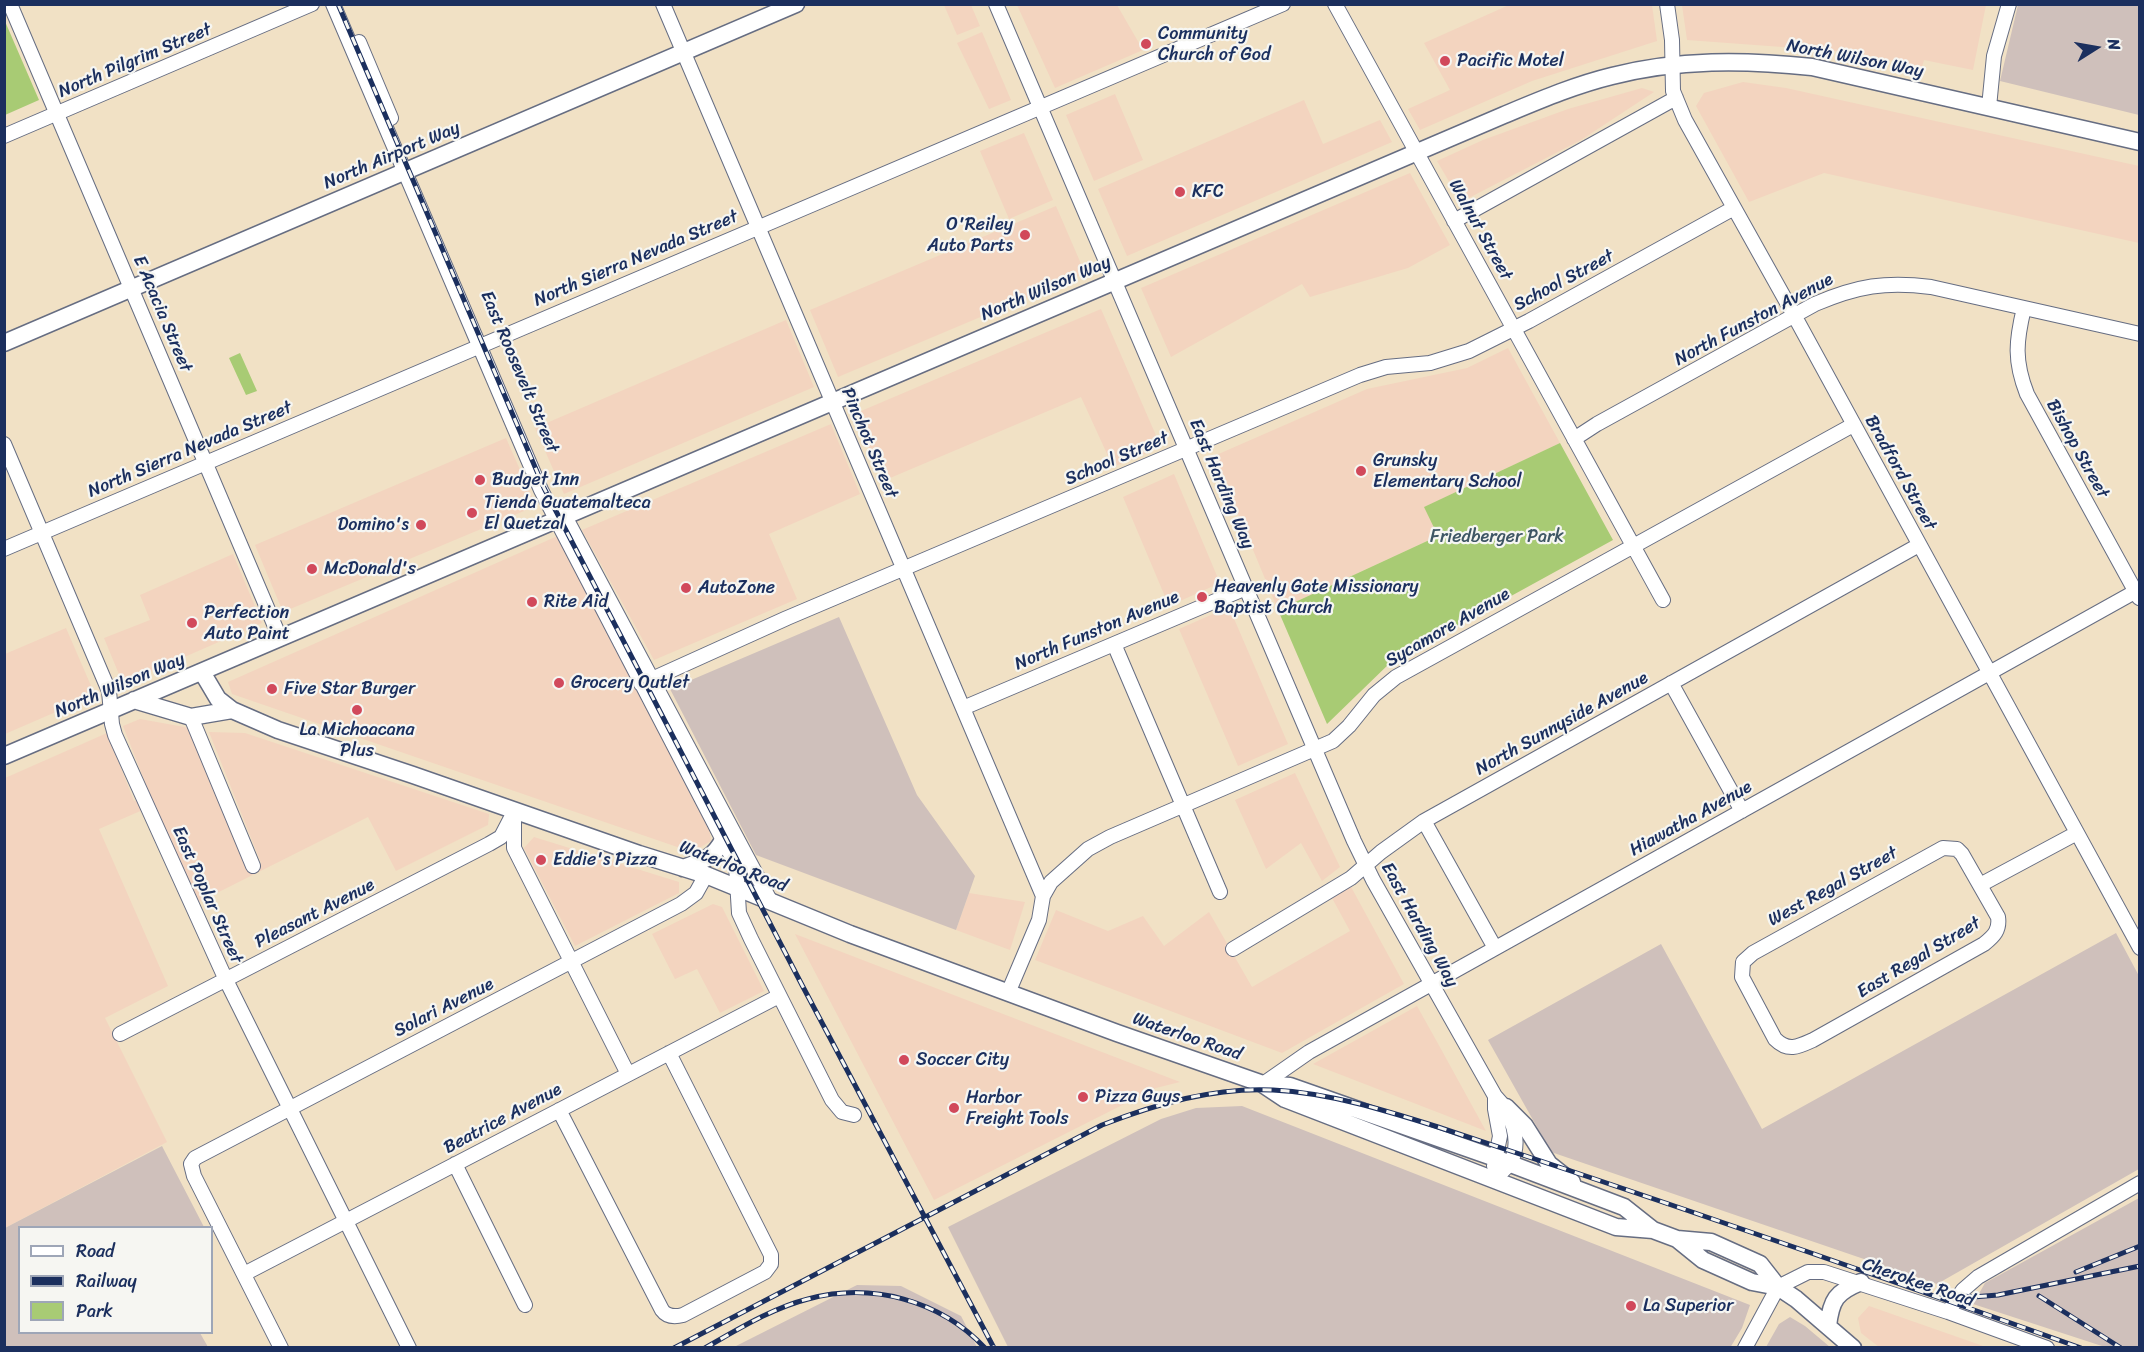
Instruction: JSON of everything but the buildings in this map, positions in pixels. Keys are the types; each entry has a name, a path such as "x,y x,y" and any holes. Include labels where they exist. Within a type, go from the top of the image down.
{"main road":[{"name":"North Airport Way","path":"4,343 796,4"},
{"name":"North Wilson Way","path":"4,756 1417,152 1574,87 1612,76 1672,66 1736,61 1812,67 2139,142"},
{"name":"Waterloo Road","path":"202,672 218,699 232,710 278,730 413,774 514,812 706,875 1008,993 1263,1084 1285,1099 1616,1227 1653,1230 1677,1239 1712,1242 1761,1264 1778,1287 1796,1299 1853,1347"},
{"path":"134,700 191,717 232,710"},
{"path":"683,868 707,859 716,852 723,840"},
{"name":"Waterloo Road","path":"1263,1084 1290,1086 1502,1161 1624,1207 1653,1230"},
{"path":"1501,1102 1525,1126 1549,1164 1584,1192"},
{"path":"1828,1326 1830,1307 1838,1295 1846,1288 1860,1282"}],"street":[{"name":"E Acacia Street","path":"10,4 280,638"},
{"name":"North Pilgrim Street","path":"4,136 312,4"},
{"name":"East Roosevelt Street","path":"333,4 561,518 647,681 771,902"},
{"name":"East Roosevelt Street","path":"343,4 408,170"},
{"name":"Pinchot Street","path":"663,4 1043,896"},
{"name":"East Harding Way","path":"996,4 1365,865 1431,984 1512,1119 1514,1152 1502,1161"},
{"name":"North Sierra Nevada Street","path":"4,549 1283,4"},
{"name":"Walnut Street","path":"1335,4 1663,600"},
{"name":"Bradford Street","path":"1667,4 1673,91 1685,120 2077,833 2134,922 2139,948"},
{"path":"1989,107 1994,56 2008,4"},
{"path":"1454,221 1676,98"},
{"name":"School Street","path":"647,681 903,569 1371,371 1400,365 1430,363 1456,356 1513,328 1734,208"},
{"name":"North Funston Avenue","path":"1574,439 1794,315 1841,293 1874,285 1906,284 1931,287 2139,334"},
{"name":"Bishop Street","path":"2024,308 2016,350 2019,375 2027,394 2138,593"},
{"name":"Sycamore Avenue","path":"1008,993 1039,920 1043,896 1051,882 1088,849 1110,837 1336,739 1374,695 1396,677 1853,425"},
{"name":"East Poplar Street","path":"4,444 109,691 115,735 226,980 409,1347"},
{"name":"North Sunnyside Avenue","path":"1233,950 1351,878 1424,821 1918,545"},
{"name":"North Funston Avenue","path":"963,708 1246,588"},
{"name":"Hiawatha Avenue","path":"1263,1084 1309,1052 1989,673 2138,593"},
{"path":"1113,644 1220,892"},
{"name":"East Roosevelt Street","path":"647,681 736,865 739,913 832,1100 842,1112 854,1115"},
{"path":"1671,683 1742,811"},
{"path":"191,717 254,866"},
{"path":"514,812 514,848 628,1074"},
{"name":"Pleasant Avenue","path":"120,1034 489,844 501,837 514,812"},
{"path":"1424,821 1495,948"},
{"path":"1980,885 2077,833"},
{"name":"West Regal Street","path":"1761,1014 1741,972 1743,962 1753,953 1943,848 1952,848 1962,854 1980,885"},
{"name":"Solari Avenue","path":"244,1274 194,1176 191,1164 195,1158 681,904 696,893 706,875"},
{"name":"East Regal Street","path":"1761,1014 1781,1045 1798,1047 1984,944 1996,934 1999,922 1980,885"},
{"name":"Beatrice Avenue","path":"244,1274 779,996"},
{"path":"559,1110 662,1310 673,1317 683,1315 765,1272 771,1264 771,1255 669,1053"},
{"path":"1493,1180 1502,1161"},
{"path":"455,1164 525,1305"},
{"path":"1948,1312 1963,1290 1978,1277 2139,1183"},
{"name":"Cherokee Road","path":"1778,1287 1808,1272 1824,1272 1860,1282 2047,1347"},
{"path":"244,1274 281,1347"},
{"path":"1745,1347 1778,1287"}],"shaded area":[{"path":"1682,4 1986,5 1973,70 1924,60 1922,67 1850,52 1687,40"},
{"path":"944,5 971,5 980,26 957,35"},
{"path":"1017,5 1117,5 1143,50 1055,88"},
{"path":"1509,5 1652,5 1657,41 1532,81 1420,130 1408,109 1450,90 1424,43"},
{"path":"2018,5 2139,5 2139,115 2000,81"},
{"path":"982,32 1011,100 989,109 957,43"},
{"path":"1743,82 1786,88 2139,166 2139,243 1824,173 1749,202 1696,106 1704,93"},
{"path":"1642,88 1654,92 1581,140 1461,202 1437,161 1483,140 1568,109"},
{"path":"1115,94 1143,160 1094,181 1066,115"},
{"path":"1304,100 1323,144 1380,120 1392,142 1127,256 1098,189"},
{"path":"1024,133 1053,200 1009,219 980,151"},
{"path":"1410,173 1450,245 1408,268 1310,297 1302,284 1171,357 1141,288"},
{"path":"1056,206 1085,273 838,377 810,310"},
{"path":"1101,309 1161,447 1113,467 1081,397 883,481 854,414"},
{"path":"786,320 814,387 564,494 535,428"},
{"name":"Grunsky Elementary School","path":"1508,348 1560,443 1425,507 1438,536 1278,610 1214,456 1367,389 1467,368"},
{"path":"831,424 860,494 769,534 797,599 654,660 582,530"},
{"path":"506,438 536,506 283,612 255,545"},
{"path":"1174,474 1220,583 1169,606 1123,497"},
{"path":"562,534 709,828 711,841 699,848 686,850 232,694 228,682"},
{"path":"233,554 262,623 123,684 104,638 150,620 140,595"},
{"path":"1229,607 1288,744 1238,766 1179,629"},
{"path":"839,617 917,795 975,876 956,930 756,855 670,689"},
{"path":"66,628 95,695 5,734 5,654"},
{"path":"140,719 190,728 247,870 261,863 209,732 245,733 489,814 488,825 396,871 368,817 193,905 123,726"},
{"path":"107,733 134,801 141,799 145,809 99,829 168,986 105,1018 167,1142 5,1228 5,778"},
{"path":"1295,773 1340,867 1322,881 1301,843 1266,869 1235,800"},
{"path":"534,837 679,882 679,893 575,946 524,848"},
{"path":"1350,885 1404,984 1282,1053 1035,960 1056,910 1108,931 1143,916 1164,946 1209,912 1252,987 1350,931 1332,898"},
{"path":"969,893 1025,902 1010,950 956,930"},
{"path":"713,904 722,907 764,991 720,1013 697,969 675,979 652,934"},
{"path":"2116,933 2139,976 2139,1169 1937,1284 1551,1152 1488,1040 1661,944 1762,1129"},
{"path":"795,934 1180,1082 1156,1088 934,1200"},
{"path":"1417,1006 1436,1040 1486,1131 1313,1064"},
{"path":"1242,1106 1750,1305 1742,1328 1730,1348 1008,1347 948,1227 1161,1119 1196,1108"},
{"path":"162,1146 203,1226 18,1226 18,1334 201,1334 208,1347 5,1347 5,1228"},
{"path":"2139,1198 2139,1347 2105,1347 1973,1304 1985,1283"},
{"path":"857,1285 901,1286 961,1316 977,1347 736,1346"},
{"path":"1869,1306 1986,1347 1879,1347 1861,1333 1858,1318"},
{"path":"1790,1317 1830,1347 1766,1347 1779,1324"}],"green space":[{"path":"4,19 39,100 5,115 4,115"},
{"path":"240,353 257,391 246,395 229,358"},
{"name":"Friedberger Park","path":"1560,443 1613,540 1391,662 1327,724 1278,610 1438,536 1424,507"}],"railway":[{"path":"338,4 544,488 802,985 994,1348"},
{"path":"674,1348 1102,1125 1186,1098 1251,1090 1315,1095 1357,1103 1418,1121 1695,1213 2081,1348"},
{"path":"2076,1272 2140,1246"},
{"path":"1942,1294 1973,1297 1998,1295 2140,1266"},
{"path":"705,1348 781,1308 832,1294 856,1293 880,1294 926,1307 967,1331 985,1348"},
{"path":"2039,1296 2121,1348"}],"place":[{"name":"Community Church of God","path":"1146,44"},
{"name":"Pacific Motel","path":"1445,61"},
{"name":"KFC","path":"1180,192"},
{"name":"O'Reiley Auto Parts","path":"1025,235"},
{"name":"Grunsky Elementary School","path":"1361,471"},
{"name":"Budget Inn","path":"480,480"},
{"name":"Tienda Guatemalteca El Quetzal","path":"472,513"},
{"name":"Domino's","path":"421,525"},
{"name":"McDonald's","path":"312,569"},
{"name":"AutoZone","path":"686,588"},
{"name":"Heavenly Gate Missionary Baptist Church","path":"1202,597"},
{"name":"Rite Aid","path":"532,602"},
{"name":"Perfection Auto Paint","path":"192,623"},
{"name":"Grocery Outlet","path":"559,683"},
{"name":"Five Star Burger","path":"272,689"},
{"name":"La Michoacana Plus","path":"357,710"},
{"name":"Eddie's Pizza","path":"541,860"},
{"name":"Soccer City","path":"904,1060"},
{"name":"Pizza Guys","path":"1083,1097"},
{"name":"Harbor Freight Tools","path":"954,1108"},
{"name":"La Superior","path":"1631,1306"}]}
